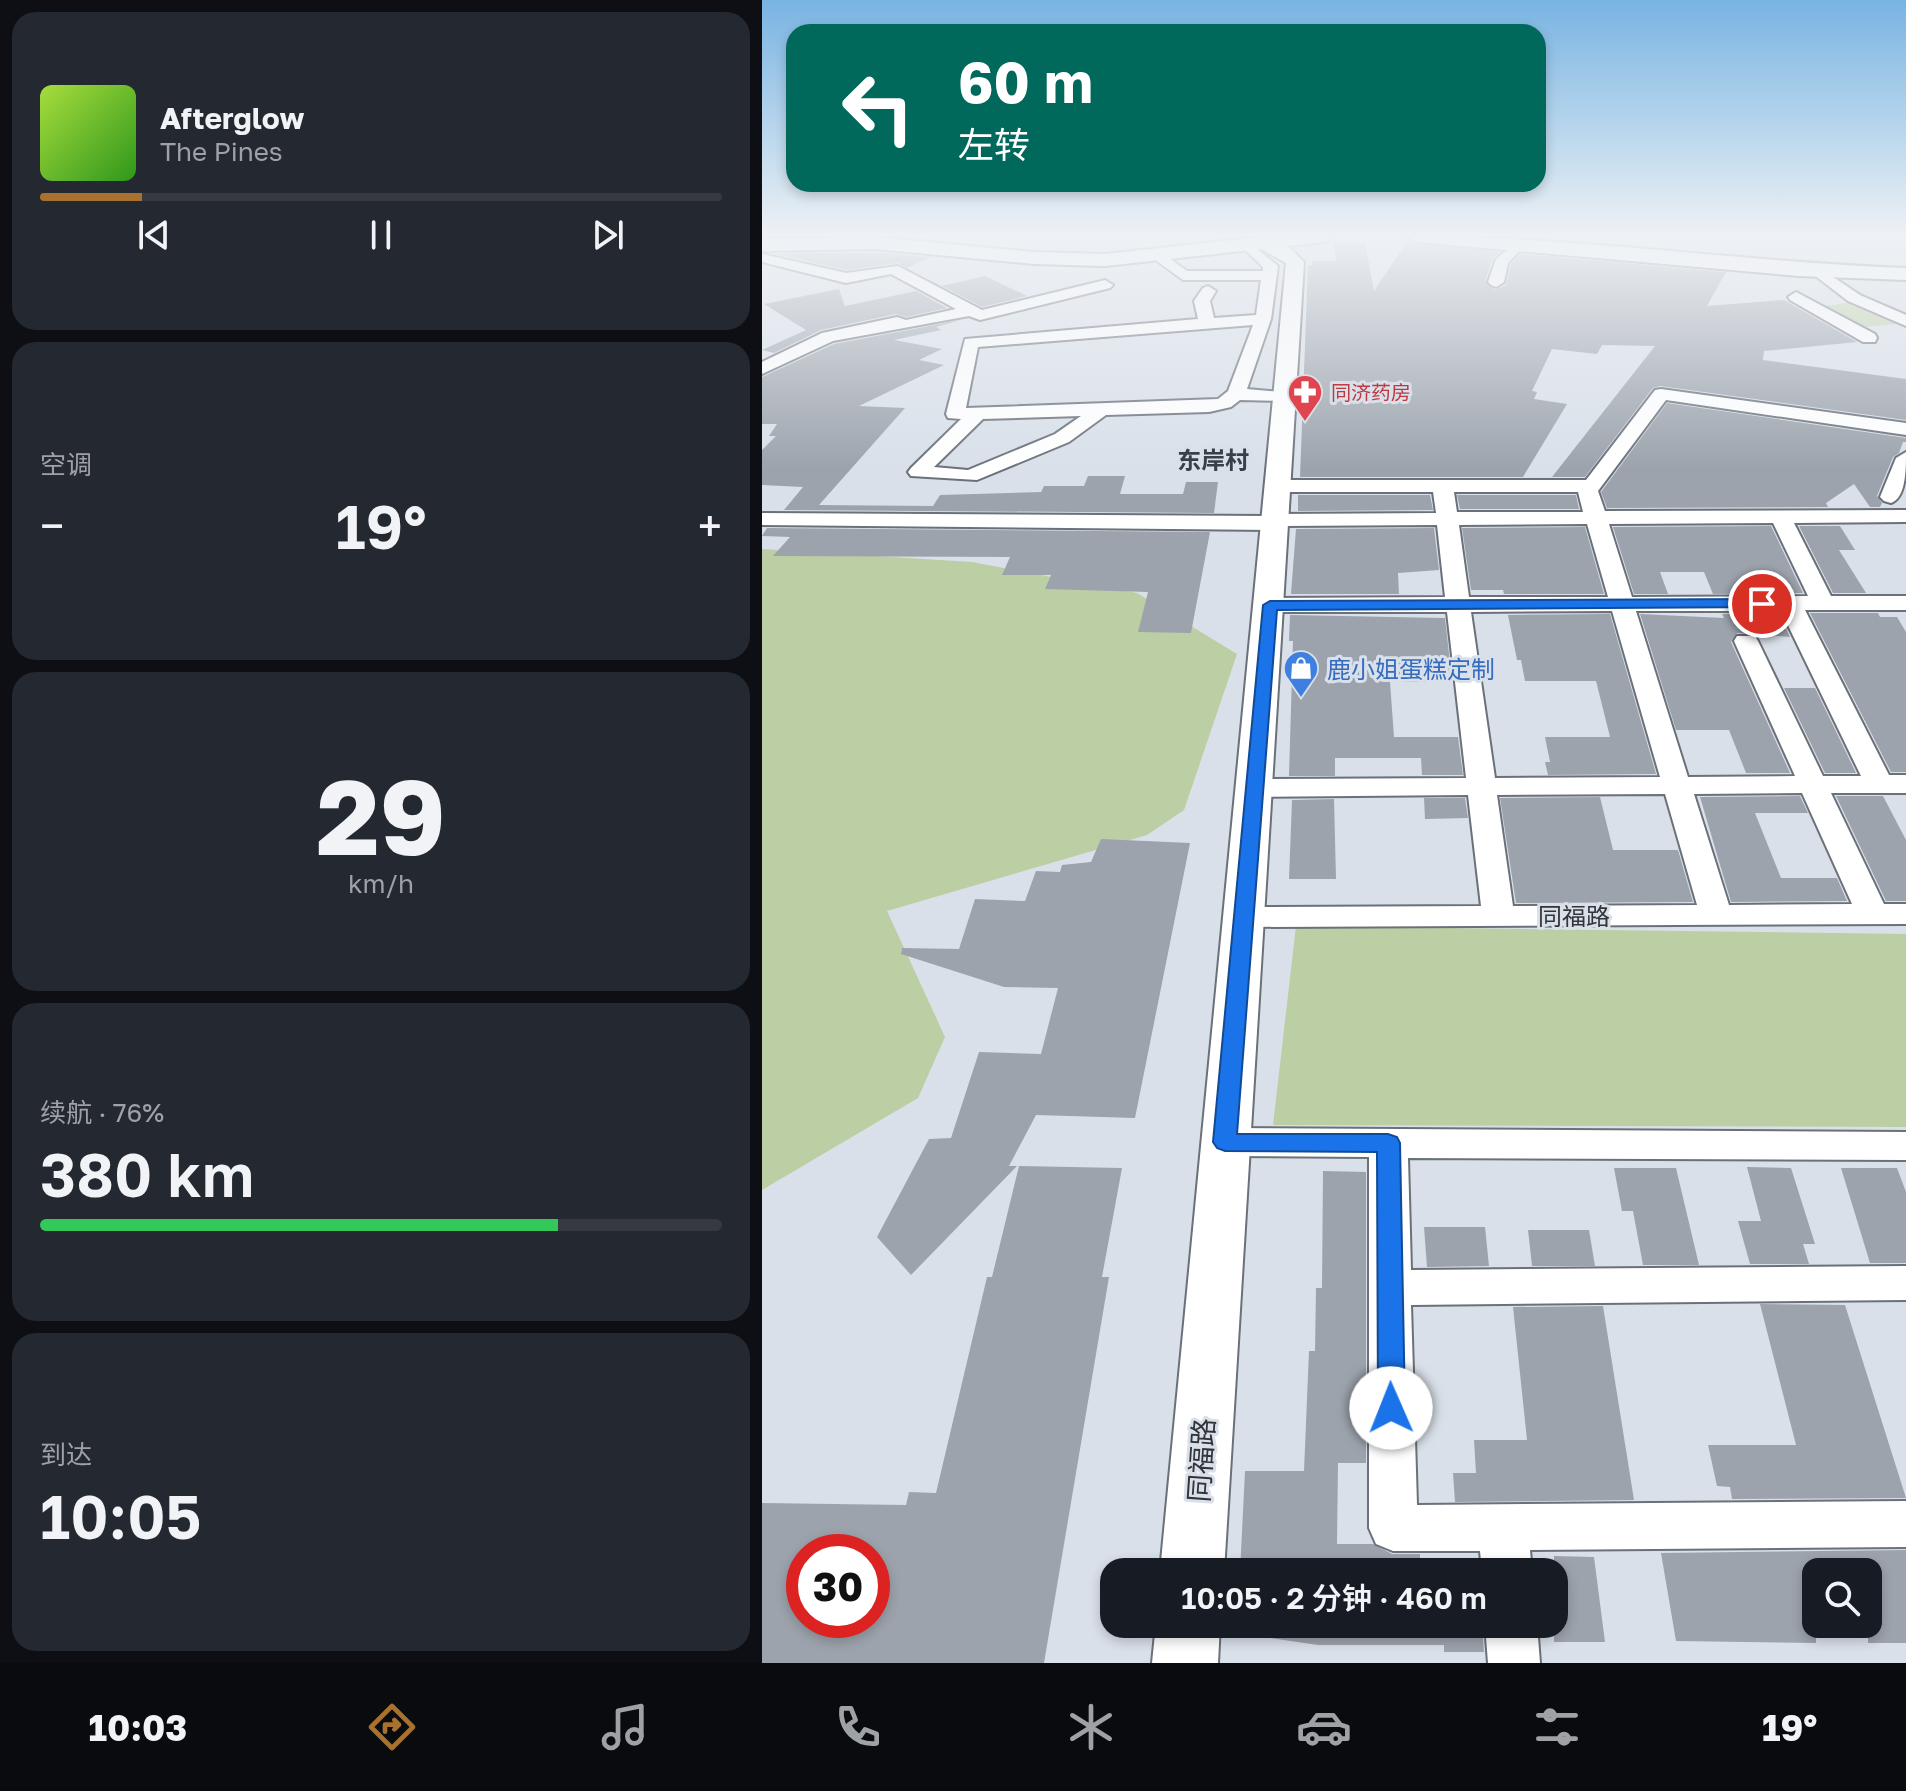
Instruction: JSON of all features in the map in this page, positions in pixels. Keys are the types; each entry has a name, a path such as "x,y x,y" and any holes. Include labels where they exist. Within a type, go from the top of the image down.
{"street":[{"path":"762,369 828,337 897,322 904,325 957,314"},
{"path":"1205,314 1207,323"},
{"path":"1236,394 1263,314"},
{"name":"同福路","path":"1193,1558 1291,314"},
{"path":"1826,314 1869,338"},
{"path":"1263,319 971,343 955,414 1217,405 1236,394 1285,397"},
{"path":"1716,916 1588,491 1661,394 1906,429"},
{"path":"978,413 918,472 970,476 1045,447 1075,430 1102,409"},
{"path":"1891,497 1906,458"},
{"path":"1443,486 1498,915"},
{"path":"1277,510 1443,486 1592,486"},
{"path":"762,519 1277,510 1446,519 1906,516"},
{"path":"1780,516 1823,603"},
{"path":"1270,605 1823,603 1904,607"},
{"path":"1254,788 1893,784 1790,604"},
{"path":"1746,641 1873,914"},
{"name":"同福路","path":"1243,917 1906,914"},
{"path":"1225,1142 1906,1146"},
{"path":"1388,1143 1393,1528 1505,1550 1906,1524"},
{"path":"1390,1288 1906,1283"},
{"path":"1185,1663 1187,1638"},
{"path":"1512,1638 1514,1663"}],"green space":[{"path":"1838,314 1876,314 1896,324 1865,327"},
{"path":"762,549 972,562 1137,593 1237,654 1184,810 1147,835 887,911 945,1037 918,1098 762,1190"},
{"path":"1296,926 1906,934 1906,1127 1273,1125"}],"building":[{"path":"780,314 921,314 906,317 896,314 821,330 774,353 762,350 806,330"},
{"path":"1306,314 1808,314 1857,342 1764,351 1763,360 1906,379 1906,420 1660,386 1653,388 1585,477 1552,477 1655,346 1602,345 1597,354 1552,349 1532,391 1537,392 1534,399 1567,404 1523,477 1300,477"},
{"path":"961,320 936,327 941,330 894,340 942,349 919,360 944,365 859,406 905,408 819,505 933,506 940,495 1041,492 1044,486 1084,486 1088,476 1125,476 1120,494 1183,494 1186,482 1218,482 1214,513 784,510 803,487 762,485 762,450 776,436 769,436 777,424 762,424 762,377 834,344"},
{"path":"1667,403 1906,438 1906,442 1893,457 1877,496 1882,503 1880,507 1870,507 1854,484 1826,503 1828,507 1607,508 1601,492"},
{"path":"1298,495 1430,495 1433,510 1298,511"},
{"path":"1457,495 1576,495 1579,509 1460,509"},
{"path":"1771,526 1803,593 1713,594 1704,572 1660,572 1668,594 1634,594 1613,527"},
{"path":"1799,526 1840,526 1855,550 1839,550 1866,593 1833,593"},
{"path":"1585,527 1604,594 1504,594 1503,590 1471,590 1462,528"},
{"path":"767,528 1210,532 1191,633 1138,632 1148,592 1045,589 1051,575 1002,575 1010,557 773,556 790,537 762,536"},
{"path":"1434,528 1439,570 1398,573 1399,594 1291,594 1296,529"},
{"path":"1810,613 1878,613 1880,617 1897,617 1906,632 1906,772 1891,772"},
{"path":"1610,614 1656,774 1548,775 1545,762 1550,762 1545,737 1610,737 1596,681 1525,681 1521,660 1517,660 1508,615"},
{"path":"1640,614 1724,618 1722,614 1779,614 1790,637 1737,633 1731,642 1790,773 1746,773 1729,730 1676,730"},
{"path":"1290,615 1445,618 1452,681 1390,682 1394,737 1458,737 1463,775 1422,775 1421,758 1335,758 1335,776 1289,776 1293,641 1289,641"},
{"path":"1784,688 1815,688 1856,773 1825,773"},
{"path":"1800,796 1808,813 1755,813 1781,878 1837,878 1847,901 1731,902 1700,797"},
{"path":"1836,796 1883,796 1906,840 1906,901 1886,901"},
{"path":"1600,797 1613,850 1678,850 1693,902 1516,903 1500,798"},
{"path":"1424,798 1465,798 1468,818 1425,819"},
{"path":"1334,799 1336,879 1289,879 1292,800"},
{"path":"1101,839 1190,843 1135,1118 1036,1115 1009,1166 1017,1166 911,1275 877,1237 929,1139 951,1138 979,1052 1041,1054 1058,988 1004,987 901,954 902,948 959,949 975,899 1025,901 1036,871 1060,872 1062,865 1091,862"},
{"path":"1019,1166 1122,1168 1102,1277 1109,1277 1044,1663 762,1663 762,1503 906,1505 909,1492 936,1493 987,1277 992,1277"},
{"path":"1747,1167 1791,1168 1815,1244 1803,1244 1809,1264 1750,1264 1738,1221 1761,1221"},
{"path":"1614,1168 1676,1168 1699,1265 1643,1265 1633,1211 1622,1211"},
{"path":"1841,1168 1897,1168 1906,1192 1906,1263 1870,1263"},
{"path":"1323,1171 1366,1172 1366,1463 1338,1463 1337,1544 1373,1544 1392,1554 1420,1554 1420,1558 1241,1558 1245,1471 1304,1471 1309,1351 1315,1351 1316,1288 1322,1288"},
{"path":"1424,1227 1485,1227 1489,1266 1427,1267"},
{"path":"1528,1230 1589,1230 1595,1266 1532,1266"},
{"path":"1760,1304 1845,1305 1906,1498 1732,1499 1730,1487 1717,1486 1708,1445 1796,1445"},
{"path":"1603,1306 1634,1500 1455,1502 1453,1473 1476,1473 1474,1440 1527,1440 1513,1307"},
{"path":"1906,1550 1906,1643 1868,1643 1868,1638 1882,1638 1882,1558 1802,1558 1802,1638 1816,1638 1816,1643 1676,1641 1661,1553"},
{"path":"1594,1557 1605,1642 1554,1642 1554,1638 1568,1638 1568,1558 1554,1558"},
{"path":"1270,1638 1483,1638 1484,1652 1444,1652 1444,1645 1318,1645"}],"place":[{"name":"同济药房","path":"1305,423"},
{"name":"鹿小姐蛋糕定制","path":"1301,699"}],"district":[{"name":"东岸村","path":"1213,459"}],"route":[{"path":"1391,1408 1388,1143 1225,1142 1270,605 1762,604"}]}
